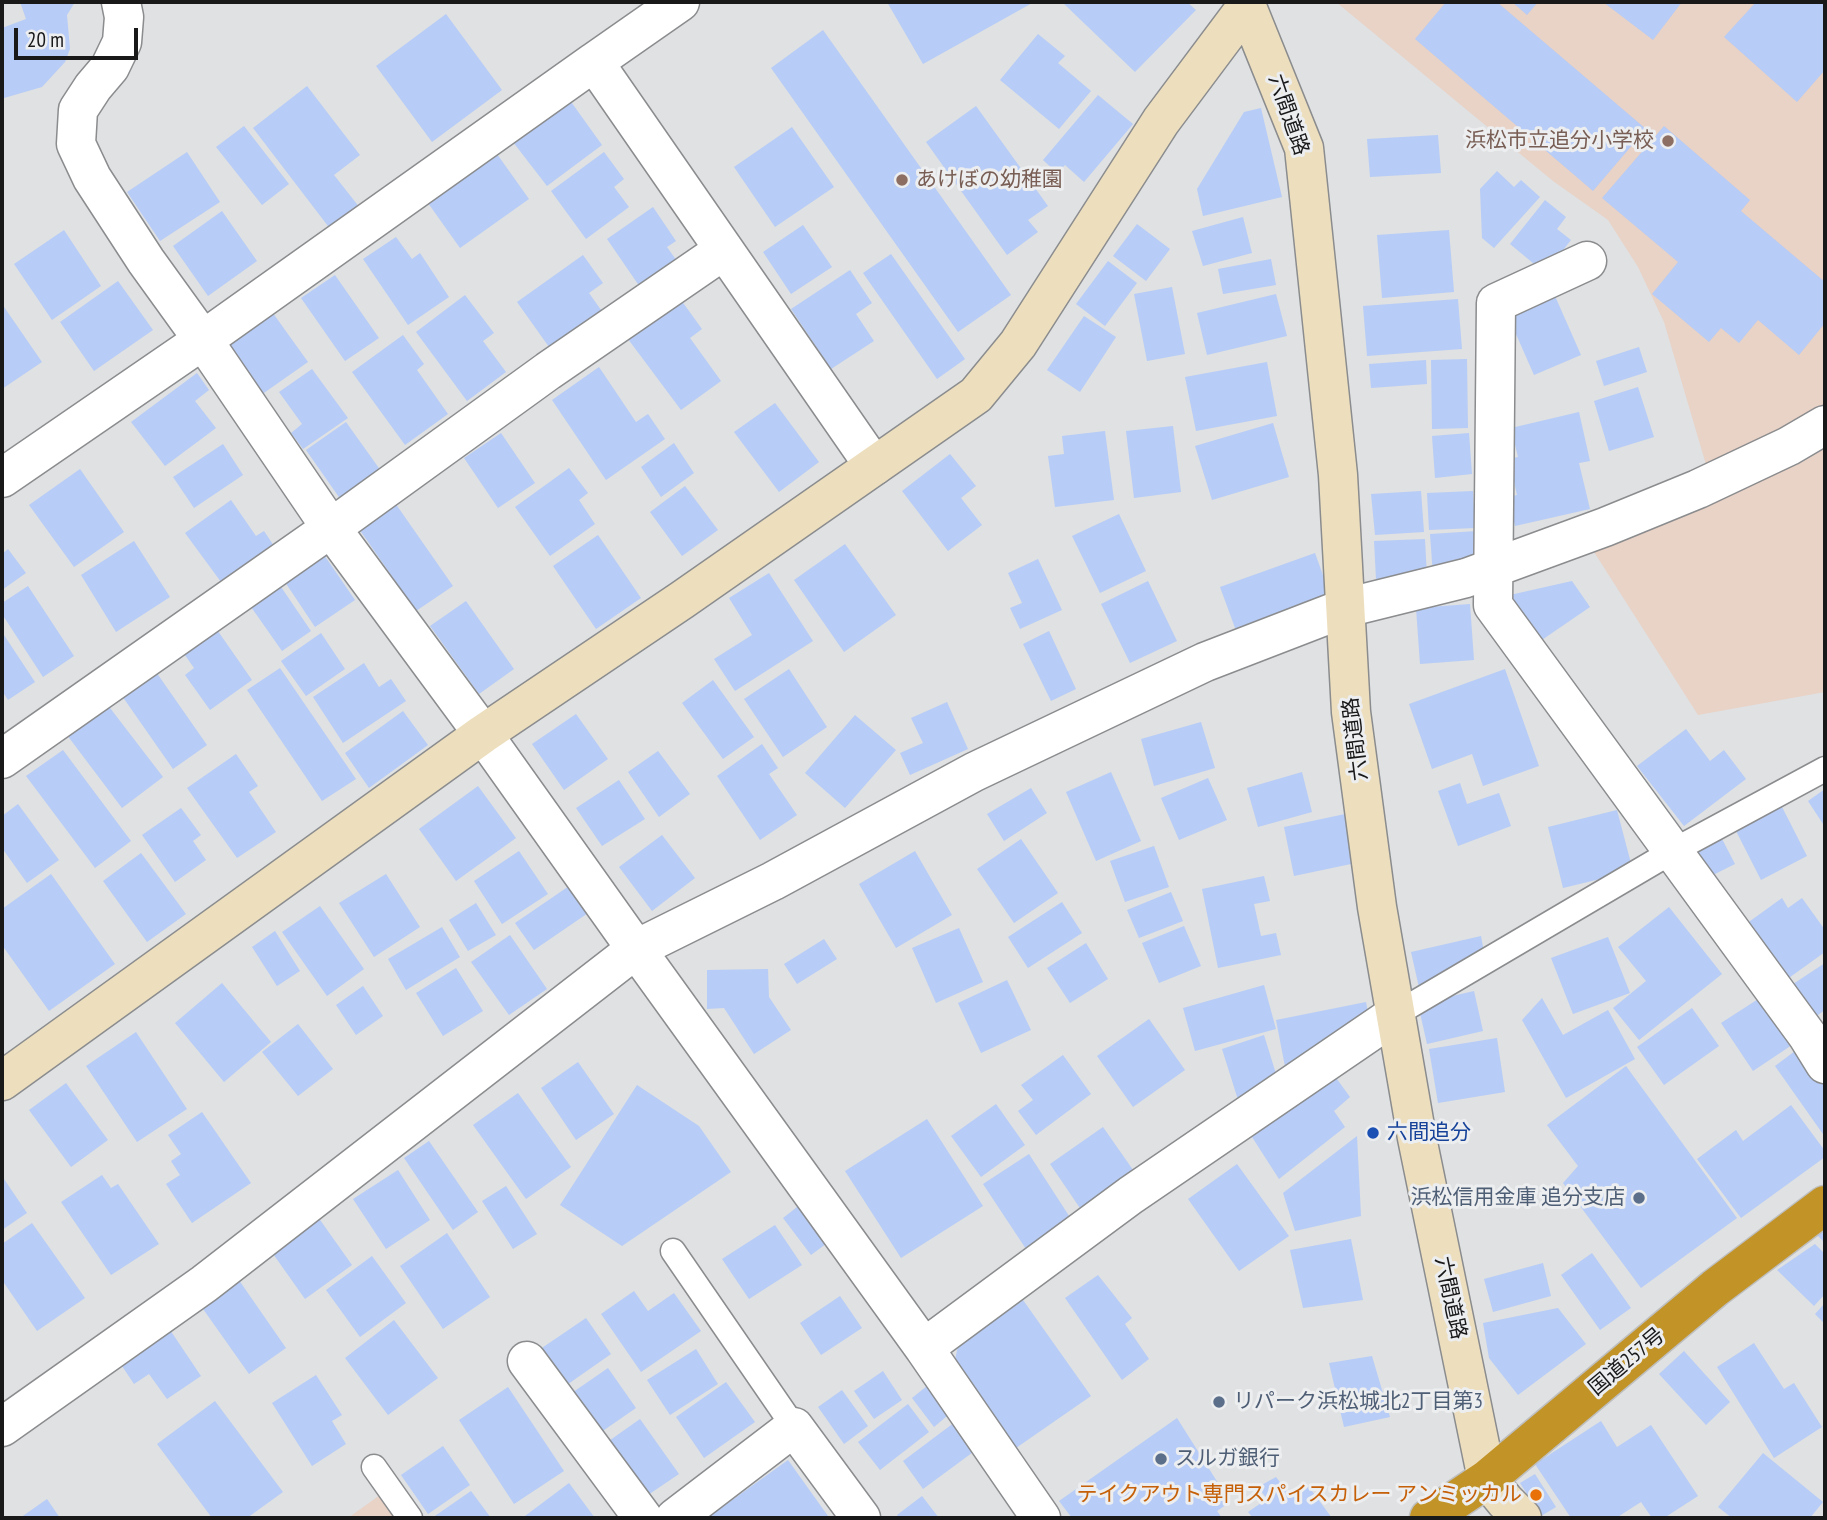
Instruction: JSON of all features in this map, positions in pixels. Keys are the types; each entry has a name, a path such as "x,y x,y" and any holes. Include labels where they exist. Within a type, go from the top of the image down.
{"highway":[{"name":"国道257号","path":"1429,1518 1487,1479 1715,1288 1825,1205"}],"street":[{"path":"121,2 124,17 122,42 110,66 78,110 76,144 92,178 146,261 331,528 483,734 924,1348 1041,1518"},
{"path":"2,478 203,340 680,2"},
{"path":"2,1081 483,734 682,600 975,395 1018,344 1161,121 1247,3"},
{"name":"六間道路","path":"1247,3 1304,148 1338,475 1351,712 1377,907 1417,1138 1487,1479"},
{"path":"594,62 874,466"},
{"path":"2,759 331,528 548,371 724,250"},
{"path":"1587,261 1496,303 1493,605 1807,1035 1825,1064"},
{"path":"2,1427 204,1284 636,949 773,881 974,772 1205,662 1345,608 1466,578 1605,527 1698,489 1789,446 1825,425"},
{"path":"924,1348 1131,1195 1396,1014"},
{"path":"527,1361 643,1518"},
{"path":"675,1518 794,1427 861,1518"},
{"path":"1487,1479 1522,1518"}],"lane":[{"path":"1396,1014 1673,850 1825,769"},
{"path":"673,1251 794,1427"},
{"path":"374,1467 411,1518"}],"shaded area":[{"path":"1336,2 1825,2 1825,410 1707,468 1664,322 1638,267 1608,220 1553,181"},
{"path":"1825,448 1825,692 1698,715 1594,552 1804,461"},
{"path":"380,1495 395,1518 348,1518"}],"building":[{"path":"20,2 75,2 67,15 70,49 65,62 42,87 2,98 2,28 26,19"},
{"path":"887,2 1034,2 923,64"},
{"path":"1062,2 1187,2 1196,10 1135,72"},
{"path":"1446,2 1497,2 1646,129 1593,191 1415,39"},
{"path":"1512,2 1538,2 1527,15"},
{"path":"1603,2 1682,2 1653,40"},
{"path":"1756,2 1825,2 1825,70 1797,102 1724,37"},
{"path":"446,14 502,90 432,142 376,66"},
{"path":"823,30 1011,295 958,332 771,68"},
{"path":"1038,34 1065,56 1058,63 1091,91 1059,129 1000,80"},
{"path":"307,86 360,155 334,175 360,208 331,230 253,128"},
{"path":"1098,95 1133,124 1084,182 1065,165 1057,173 1043,160"},
{"path":"569,99 602,145 547,186 513,142"},
{"path":"976,106 1048,206 1028,220 1038,232 1007,255 926,142"},
{"path":"1261,108 1282,197 1203,216 1197,189 1244,112"},
{"path":"244,126 289,184 262,205 216,147"},
{"path":"1664,126 1750,200 1741,211 1825,282 1825,323 1799,355 1758,320 1739,343 1721,328 1709,342 1652,294 1678,262 1602,198"},
{"path":"792,127 834,187 775,227 734,167"},
{"path":"1438,135 1441,173 1370,177 1367,139"},
{"path":"187,152 220,202 160,241 127,192"},
{"path":"604,152 624,179 614,187 629,207 586,239 551,191"},
{"path":"497,154 529,199 460,248 428,203"},
{"path":"1497,171 1514,187 1521,180 1540,197 1494,248 1482,238 1480,189"},
{"path":"1545,200 1566,217 1557,229 1571,240 1545,273 1510,244"},
{"path":"653,207 676,241 667,247 679,264 642,290 607,239"},
{"path":"222,211 257,261 208,296 173,246"},
{"path":"1243,217 1252,253 1203,266 1192,231"},
{"path":"1137,224 1170,249 1146,281 1113,256"},
{"path":"803,225 832,267 791,294 763,252"},
{"path":"64,230 101,286 52,320 14,264"},
{"path":"1449,230 1454,292 1382,298 1377,235"},
{"path":"396,237 412,259 420,253 449,297 408,325 363,259"},
{"path":"891,254 965,359 937,379 863,273"},
{"path":"583,255 603,283 589,293 606,317 554,354 517,302"},
{"path":"1271,259 1276,285 1223,294 1218,269"},
{"path":"1108,261 1137,283 1105,326 1076,304"},
{"path":"850,270 872,303 856,314 874,341 831,369 791,309"},
{"path":"335,275 379,338 345,361 301,298"},
{"path":"118,281 153,330 94,371 60,322"},
{"path":"1172,287 1185,354 1147,361 1134,294"},
{"path":"1276,294 1287,336 1207,355 1197,313"},
{"path":"465,295 494,333 483,341 506,372 467,401 416,332"},
{"path":"1555,296 1581,355 1534,375 1508,316"},
{"path":"1458,299 1462,349 1367,356 1363,306"},
{"path":"681,300 702,329 690,338 721,381 681,410 628,339"},
{"path":"2,304 42,362 2,389"},
{"path":"270,309 308,362 261,395 223,342"},
{"path":"1084,316 1116,337 1080,392 1047,370"},
{"path":"403,335 424,364 417,370 448,414 405,445 352,372"},
{"path":"1639,347 1647,372 1604,386 1596,361"},
{"path":"1467,359 1468,428 1432,429 1431,360"},
{"path":"1426,360 1427,384 1371,388 1369,364"},
{"path":"1267,362 1277,416 1196,431 1185,377"},
{"path":"599,367 636,422 648,414 665,439 606,480 552,400"},
{"path":"312,369 348,418 303,449 291,433 302,424 279,392"},
{"path":"197,373 209,390 195,401 216,428 165,466 131,422"},
{"path":"1638,387 1654,437 1609,451 1594,401"},
{"path":"775,403 819,462 779,492 734,432"},
{"path":"1579,412 1590,461 1579,463 1590,509 1515,526 1508,497 1517,495 1509,459 1518,457 1511,428"},
{"path":"346,422 381,471 341,500 306,450"},
{"path":"1273,423 1289,477 1212,500 1195,446"},
{"path":"1173,426 1181,492 1134,498 1126,431"},
{"path":"1105,431 1114,500 1055,507 1048,456 1064,454 1062,436"},
{"path":"501,433 535,483 498,508 464,458"},
{"path":"1469,433 1472,474 1435,478 1432,436"},
{"path":"674,443 694,473 661,497 641,467"},
{"path":"223,444 243,475 194,508 173,477"},
{"path":"950,454 976,486 961,498 982,525 948,551 902,491"},
{"path":"569,468 588,493 579,500 595,524 550,556 515,507"},
{"path":"80,469 124,532 74,567 29,505"},
{"path":"685,486 718,530 682,556 650,512"},
{"path":"1421,491 1424,532 1375,535 1371,494"},
{"path":"1473,491 1475,528 1429,530 1427,493"},
{"path":"231,500 256,536 264,531 276,549 224,586 185,533"},
{"path":"393,500 453,586 416,611 357,526"},
{"path":"1119,514 1146,571 1100,593 1072,536"},
{"path":"1477,531 1478,554 1433,576 1430,534"},
{"path":"598,535 641,598 596,629 553,566"},
{"path":"1425,539 1427,577 1376,579 1374,541"},
{"path":"134,541 170,597 116,632 81,575"},
{"path":"845,544 896,615 844,652 794,580"},
{"path":"8,549 26,573 2,590 2,554"},
{"path":"322,552 355,600 315,627 283,579"},
{"path":"1315,553 1333,603 1238,636 1220,587"},
{"path":"1038,559 1062,610 1020,629 1010,608 1022,603 1008,573"},
{"path":"769,573 813,641 735,691 714,659 752,635 729,598"},
{"path":"1148,581 1177,641 1130,663 1101,604"},
{"path":"1572,581 1590,607 1533,646 1501,597"},
{"path":"279,584 311,631 282,651 249,604"},
{"path":"28,586 74,656 43,677 2,614 2,603"},
{"path":"466,601 514,669 479,694 430,626"},
{"path":"1470,604 1474,660 1420,664 1416,608"},
{"path":"213,624 252,680 210,710 185,675 194,668 180,648"},
{"path":"1049,631 1076,689 1051,701 1023,644"},
{"path":"2,632 35,682 8,700 2,691"},
{"path":"321,633 345,669 306,696 281,661"},
{"path":"364,663 379,687 391,679 406,701 343,743 313,697"},
{"path":"280,668 356,779 322,801 247,690"},
{"path":"154,669 207,745 173,769 120,693"},
{"path":"789,669 827,727 783,757 744,699"},
{"path":"1505,669 1539,766 1483,786 1472,754 1432,769 1409,704"},
{"path":"713,680 754,737 723,759 682,703"},
{"path":"947,702 968,749 910,775 900,753 923,743 911,718"},
{"path":"107,704 163,777 122,808 67,735"},
{"path":"403,711 428,745 369,788 345,753"},
{"path":"576,714 608,759 564,790 532,744"},
{"path":"855,715 896,750 845,808 805,773"},
{"path":"1201,722 1215,768 1154,786 1141,739"},
{"path":"1686,729 1710,761 1724,750 1746,779 1684,826 1637,766"},
{"path":"762,744 778,768 769,774 797,815 760,840 717,776"},
{"path":"63,750 131,841 95,868 26,776"},
{"path":"658,751 690,794 659,817 628,772"},
{"path":"236,754 258,786 249,792 276,832 237,858 187,788"},
{"path":"1111,772 1141,841 1096,861 1066,792"},
{"path":"1302,772 1312,812 1258,827 1247,788"},
{"path":"1208,778 1227,820 1179,840 1161,798"},
{"path":"619,780 645,819 602,846 576,808"},
{"path":"1460,783 1467,804 1499,793 1511,826 1458,846 1438,791"},
{"path":"478,786 516,838 456,881 419,829"},
{"path":"1031,788 1047,813 1004,841 987,814"},
{"path":"1825,789 1825,827 1808,801"},
{"path":"1780,803 1807,856 1761,880 1734,827"},
{"path":"18,804 59,860 27,883 2,848 2,816"},
{"path":"181,808 201,835 193,841 206,860 175,882 142,835"},
{"path":"1617,810 1633,871 1563,888 1548,827"},
{"path":"1345,814 1351,864 1294,876 1284,827"},
{"path":"662,835 695,878 652,911 619,867"},
{"path":"1720,835 1735,864 1703,880 1688,852"},
{"path":"1021,839 1058,893 1014,923 977,869"},
{"path":"1154,846 1169,887 1125,902 1110,861"},
{"path":"519,851 548,894 502,924 474,881"},
{"path":"915,851 952,915 896,948 859,884"},
{"path":"141,853 186,914 147,942 103,881"},
{"path":"51,874 115,964 49,1011 2,945 2,909"},
{"path":"386,874 420,927 374,957 339,903"},
{"path":"1264,876 1270,901 1254,904 1261,936 1276,933 1281,955 1218,968 1202,889"},
{"path":"572,884 591,911 534,950 515,923"},
{"path":"1171,892 1183,921 1139,938 1127,910"},
{"path":"1782,898 1788,908 1802,898 1825,930 1825,952 1786,980 1746,924"},
{"path":"1062,902 1082,933 1028,968 1008,937"},
{"path":"476,903 496,935 468,951 449,920"},
{"path":"320,906 364,969 327,996 282,932"},
{"path":"1669,907 1722,974 1639,1040 1613,1008 1646,981 1618,947"},
{"path":"1184,926 1201,966 1159,983 1142,943"},
{"path":"442,927 460,957 406,990 388,959"},
{"path":"959,928 983,982 936,1003 912,948"},
{"path":"275,931 300,971 277,986 252,947"},
{"path":"510,935 547,989 509,1015 471,962"},
{"path":"1481,936 1484,952 1420,992 1411,952"},
{"path":"1608,937 1630,993 1573,1014 1551,958"},
{"path":"824,939 837,959 797,984 784,964"},
{"path":"1086,943 1108,979 1070,1003 1047,968"},
{"path":"1825,963 1825,1010 1815,1017 1793,984"},
{"path":"456,968 483,1011 443,1036 416,993"},
{"path":"768,969 769,997 791,1030 754,1054 724,1008 707,1009 707,970"},
{"path":"1007,980 1031,1030 981,1053 958,1003"},
{"path":"222,983 271,1042 224,1082 175,1023"},
{"path":"1264,985 1276,1029 1195,1051 1183,1008"},
{"path":"363,986 383,1016 356,1035 336,1005"},
{"path":"1474,991 1483,1031 1427,1044 1418,1004"},
{"path":"1766,994 1798,1041 1753,1071 1721,1023"},
{"path":"1542,998 1563,1035 1608,1010 1635,1059 1566,1098 1522,1020"},
{"path":"1366,1002 1370,1023 1287,1077 1276,1020"},
{"path":"1692,1008 1719,1046 1664,1085 1637,1047"},
{"path":"1149,1019 1185,1070 1133,1107 1097,1056"},
{"path":"298,1024 333,1069 298,1096 262,1052"},
{"path":"136,1032 187,1109 137,1142 86,1066"},
{"path":"1264,1035 1281,1090 1239,1103 1222,1049"},
{"path":"1497,1038 1505,1092 1438,1103 1429,1049"},
{"path":"1803,1045 1825,1076 1825,1137 1775,1066"},
{"path":"1063,1055 1091,1094 1036,1135 1018,1111 1033,1100 1021,1085"},
{"path":"578,1062 614,1114 576,1140 541,1088"},
{"path":"1626,1066 1737,1218 1641,1288 1563,1183 1578,1166 1547,1125"},
{"path":"1334,1075 1350,1097 1334,1111 1345,1127 1279,1179 1252,1137"},
{"path":"66,1083 108,1140 71,1167 29,1110"},
{"path":"637,1085 699,1126 731,1172 622,1246 560,1205"},
{"path":"518,1093 571,1167 526,1199 473,1125"},
{"path":"996,1104 1025,1145 981,1177 951,1136"},
{"path":"1791,1105 1825,1151 1825,1157 1741,1218 1697,1159 1736,1130 1743,1141"},
{"path":"202,1112 251,1183 192,1223 166,1184 180,1175 171,1161 181,1154 168,1135"},
{"path":"927,1119 983,1206 901,1258 845,1171"},
{"path":"1103,1127 1138,1177 1084,1214 1050,1164"},
{"path":"1357,1136 1361,1216 1295,1231 1283,1193"},
{"path":"429,1141 478,1212 453,1230 404,1158"},
{"path":"1029,1154 1073,1222 1028,1252 983,1184"},
{"path":"1237,1164 1289,1236 1239,1271 1188,1199"},
{"path":"398,1170 430,1220 386,1249 353,1199"},
{"path":"102,1175 111,1188 118,1184 159,1244 111,1275 61,1202"},
{"path":"2,1176 27,1213 2,1230"},
{"path":"506,1186 537,1234 513,1249 482,1201"},
{"path":"806,1200 834,1238 811,1255 783,1218"},
{"path":"318,1217 352,1265 305,1299 271,1251"},
{"path":"32,1223 85,1298 37,1331 2,1280 2,1244"},
{"path":"775,1225 802,1265 749,1299 722,1259"},
{"path":"1825,1230 1825,1243 1817,1235"},
{"path":"447,1233 490,1297 443,1329 400,1266"},
{"path":"1351,1239 1363,1300 1303,1308 1290,1250"},
{"path":"1815,1244 1825,1254 1825,1294 1814,1306 1777,1270"},
{"path":"1592,1253 1631,1308 1600,1330 1561,1275"},
{"path":"372,1256 406,1303 360,1337 326,1290"},
{"path":"1543,1263 1551,1296 1493,1312 1484,1279"},
{"path":"234,1273 286,1348 249,1374 196,1299"},
{"path":"1098,1275 1132,1318 1125,1324 1149,1359 1122,1380 1065,1298"},
{"path":"634,1291 648,1311 674,1293 701,1331 641,1372 601,1314"},
{"path":"840,1296 862,1328 821,1355 800,1323"},
{"path":"1023,1300 1091,1396 1016,1448 955,1360 958,1346"},
{"path":"1825,1303 1825,1324 1815,1314"},
{"path":"1558,1308 1586,1344 1518,1395 1489,1358 1483,1323"},
{"path":"586,1318 611,1354 561,1389 536,1352"},
{"path":"394,1320 438,1378 388,1415 345,1358"},
{"path":"164,1321 201,1376 167,1399 149,1374 134,1384 114,1354"},
{"path":"1754,1343 1784,1389 1794,1383 1822,1427 1774,1458 1717,1367"},
{"path":"696,1349 718,1384 670,1415 647,1380"},
{"path":"1684,1351 1730,1402 1706,1425 1659,1374"},
{"path":"1372,1356 1390,1417 1344,1427 1329,1363"},
{"path":"608,1368 636,1408 594,1437 566,1397"},
{"path":"883,1371 902,1400 874,1419 854,1391"},
{"path":"316,1375 342,1415 332,1421 346,1444 312,1466 272,1403"},
{"path":"937,1378 959,1406 934,1427 912,1398"},
{"path":"726,1382 755,1422 704,1458 676,1417"},
{"path":"508,1387 564,1471 514,1504 459,1420"},
{"path":"842,1390 868,1426 844,1444 818,1407"},
{"path":"215,1401 283,1492 247,1518 212,1518 157,1444"},
{"path":"908,1404 929,1432 880,1470 858,1442"},
{"name":"スルガ銀行","path":"1177,1418 1230,1502 1217,1511 1222,1518 1072,1518 1059,1501"},
{"path":"640,1419 679,1474 645,1497 606,1443"},
{"path":"959,1419 980,1447 923,1489 903,1461"},
{"path":"1601,1421 1617,1447 1651,1425 1698,1496 1664,1518 1652,1518 1641,1502 1616,1518 1571,1518 1535,1464"},
{"path":"443,1446 470,1485 428,1514 401,1475"},
{"path":"1763,1453 1823,1502 1810,1518 1732,1518 1718,1507"},
{"path":"788,1460 828,1516 707,1518"},
{"path":"1535,1474 1556,1507 1541,1516 1520,1483"},
{"path":"1276,1477 1290,1495 1306,1483 1332,1518 1253,1518 1248,1512 1267,1499 1258,1487"},
{"path":"569,1483 595,1518 526,1518 525,1516"},
{"path":"471,1491 491,1518 432,1518"},
{"path":"922,1496 939,1518 899,1518 897,1515"},
{"path":"47,1499 60,1518 20,1518"}],"place":[{"name":"浜松市立追分小学校","path":"1668,141"},
{"name":"あけぼの幼稚園","path":"902,180"},
{"name":"六間追分","path":"1373,1133"},
{"name":"浜松信用金庫 追分支店","path":"1639,1198"},
{"name":"リパーク浜松城北2丁目第3","path":"1219,1402"},
{"name":"スルガ銀行","path":"1161,1459"},
{"name":"テイクアウト専門スパイスカレー アンミッカル","path":"1536,1495"}]}
